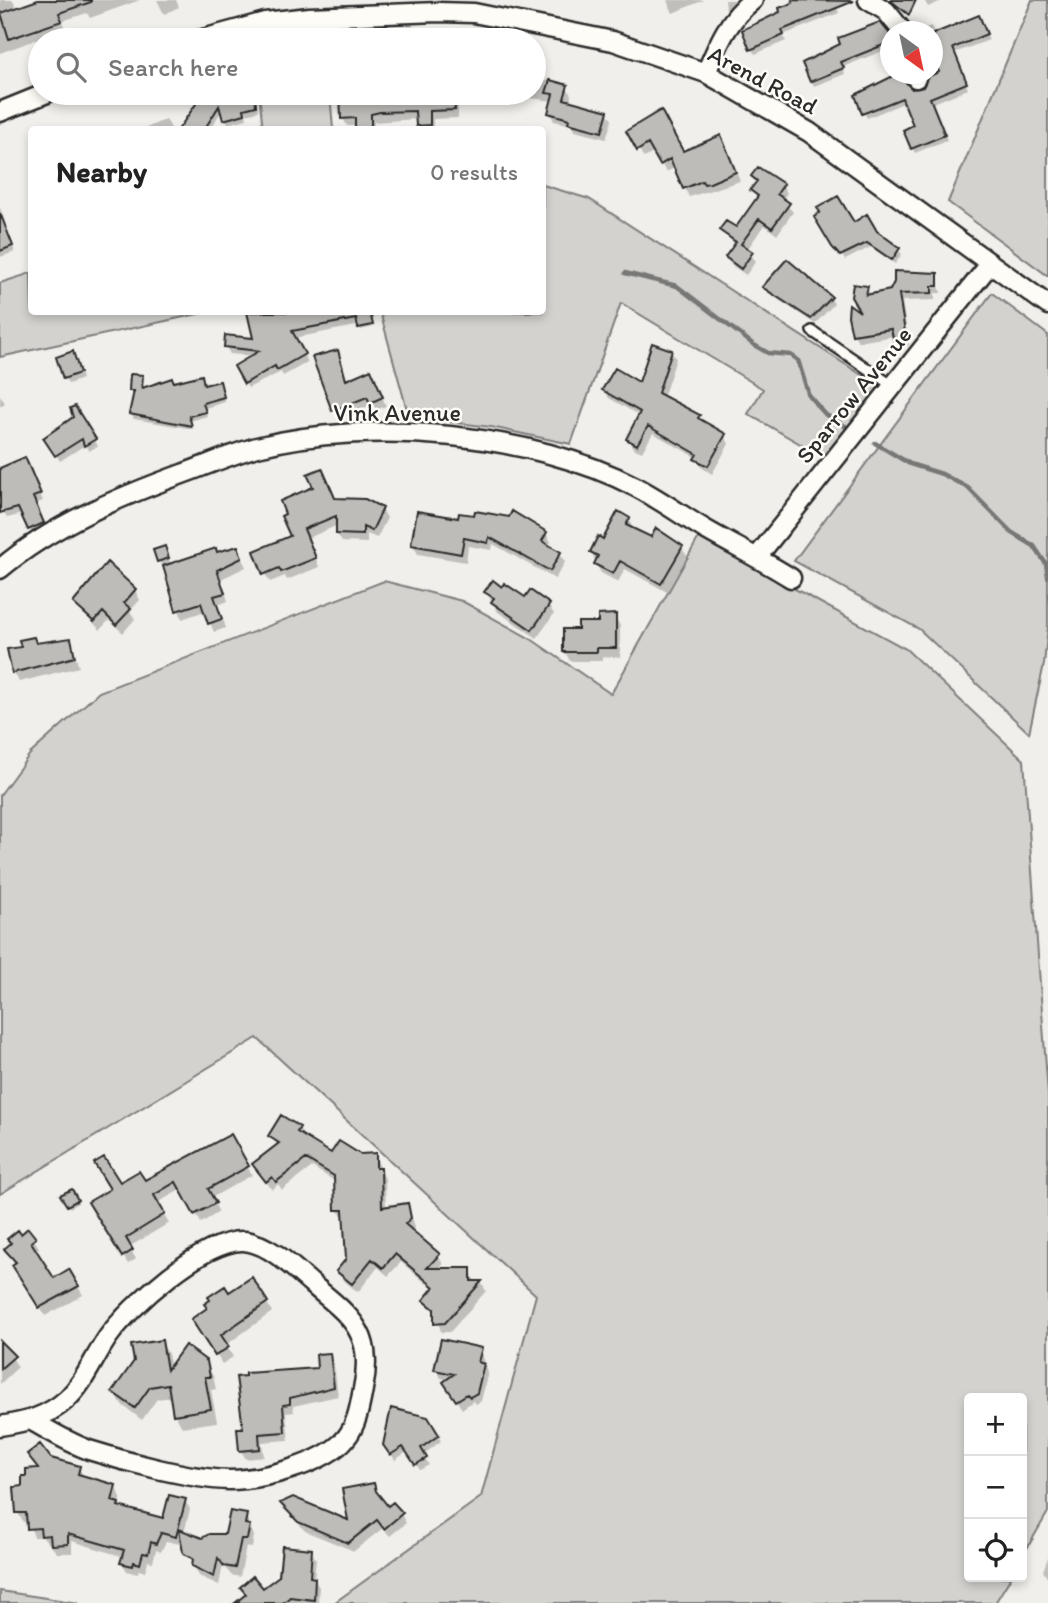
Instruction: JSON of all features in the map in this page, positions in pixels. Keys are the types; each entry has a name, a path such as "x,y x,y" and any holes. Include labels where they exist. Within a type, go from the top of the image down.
{"street":[{"path":"706,73 723,35 739,11 753,0"},
{"path":"869,0 886,11 894,21"},
{"name":"Arend Road","path":"243,28 265,22 309,17 474,7 613,41 706,73 809,132 1048,305"},
{"path":"0,112 28,101"},
{"name":"Sparrow Avenue","path":"757,557 990,264"},
{"name":"Vink Avenue","path":"2,564 110,502 257,447 335,435 392,433 464,436 532,451 603,472 636,487 791,578"},
{"path":"0,1426 32,1421 68,1398 109,1336 137,1305 173,1275 207,1253 244,1241 257,1244 304,1277 351,1319 361,1335 366,1353 359,1410 346,1439 327,1454 268,1475 230,1480 201,1477 87,1449 32,1421"}],"lane":[{"path":"813,331 893,386"}],"shaded area":[{"path":"1032,0 1048,0 1048,276 948,202"},
{"path":"260,105 331,105 333,126 263,126"},
{"path":"546,186 589,199 885,390 830,461 748,414 763,389 621,303 571,444 491,427 409,417 381,315 546,315"},
{"path":"28,274 28,315 193,315 0,357 0,283"},
{"path":"992,293 1048,335 1048,626 1044,664 1029,733 919,629 794,561"},
{"path":"699,537 906,649 1024,760 1048,1095 1048,1512 1027,1548 1027,1393 964,1393 964,1582 1008,1582 995,1603 334,1603 481,1497 536,1295 257,1038 0,1194 0,795 30,754 99,692 384,581 462,601 531,639 611,694"},
{"path":"0,1591 79,1603 0,1603"}],"building":[{"path":"38,0 91,0 59,13 62,21 41,28 28,28 28,33 9,39 1,13"},
{"path":"792,0 854,1 782,30 784,35 750,50 742,30 780,12 779,8 793,3"},
{"path":"890,0 916,0 909,15"},
{"path":"979,15 987,34 953,48 967,83 930,98 945,135 911,149 903,130 913,125 902,98 862,114 855,95 880,82 908,84 912,89 923,87 924,84 943,84 943,30"},
{"path":"880,22 880,46 841,62 844,68 810,82 802,63 840,44 838,38"},
{"path":"550,80 568,85 564,99 608,111 602,132 568,123 569,119 548,113 553,94 546,93"},
{"path":"195,105 256,105 244,109 245,114 223,120 219,106 206,126 181,126"},
{"path":"340,105 455,105 455,110 430,111 430,125 416,126 415,111 371,114 371,126 355,126 355,118 341,119"},
{"path":"661,110 683,151 721,135 736,172 710,183 704,184 702,181 683,189 670,159 660,165 648,144 637,151 626,131"},
{"path":"758,167 784,184 777,194 790,203 772,228 759,219 741,244 753,252 741,269 725,257 736,242 719,230 726,221 736,227 758,196 750,190 757,181 751,176"},
{"path":"838,196 854,222 867,214 877,231 900,248 892,260 867,243 840,256 832,247 814,217 820,212 817,208"},
{"path":"0,213 13,246 0,251"},
{"path":"787,259 832,297 811,319 762,287"},
{"path":"894,271 938,273 938,286 932,286 932,293 899,294 906,339 894,342 891,329 852,335 848,316 849,304 860,312 851,297 853,284 868,286 866,295 890,290 894,282"},
{"path":"248,315 371,315 373,325 358,328 356,319 292,331 305,354 277,370 275,366 244,384 234,366 259,351 224,347 225,335 253,338"},
{"path":"652,343 672,350 658,393 700,415 698,418 726,434 708,466 694,459 697,454 648,426 637,445 626,439 640,412 602,390 615,368 639,382"},
{"path":"338,350 346,380 371,369 383,397 370,403 367,397 332,411 312,357"},
{"path":"73,351 80,373 63,379 56,357"},
{"path":"130,374 143,375 142,388 172,378 174,382 202,375 204,385 220,381 224,397 203,403 206,412 189,416 192,426 129,414 134,391 129,391"},
{"path":"75,406 96,439 84,446 82,439 55,456 43,438 73,417 70,408"},
{"path":"25,457 41,494 33,497 44,523 28,530 18,508 0,513 0,468"},
{"path":"322,468 335,498 365,499 383,508 372,531 363,527 363,535 336,534 336,516 304,529 316,558 281,572 279,568 263,575 254,551 290,536 281,516 285,514 280,501 313,487 307,474"},
{"path":"417,511 458,518 459,513 474,515 475,511 509,517 512,511 547,532 542,541 561,552 550,571 489,537 488,543 464,538 461,554 411,545"},
{"path":"618,511 630,518 626,525 651,537 656,528 683,546 661,584 620,561 613,574 594,564 598,556 590,552 598,536 603,539"},
{"path":"165,546 169,558 157,562 153,550"},
{"path":"238,546 242,558 217,570 225,593 214,596 222,619 208,624 201,603 176,611 163,566 216,548 217,552"},
{"path":"107,562 136,589 124,603 131,609 116,625 103,612 94,622 73,603"},
{"path":"493,580 502,587 504,583 525,597 530,590 550,604 532,630 491,602 494,598 484,592"},
{"path":"616,614 616,648 597,648 597,652 563,652 563,629 578,629 578,622 598,622 598,615"},
{"path":"34,637 36,643 71,638 75,657 12,673 7,649 21,647 19,640"},
{"path":"281,1115 300,1127 297,1132 331,1153 339,1141 360,1154 376,1153 376,1168 381,1168 382,1207 408,1203 411,1218 405,1224 440,1254 427,1268 471,1268 471,1281 482,1281 445,1323 434,1324 434,1309 423,1300 434,1287 395,1254 383,1268 372,1259 352,1284 336,1271 346,1259 343,1210 335,1210 334,1176 306,1159 276,1182 272,1177 266,1182 252,1164 279,1143 268,1136"},
{"path":"231,1134 249,1166 208,1189 216,1203 194,1215 176,1182 154,1195 165,1214 126,1238 133,1250 122,1257 88,1202 110,1189 94,1163 104,1157 120,1182 139,1171 145,1180"},
{"path":"72,1189 78,1200 67,1206 60,1195"},
{"path":"28,1228 36,1238 31,1242 54,1278 69,1269 79,1286 39,1308 12,1265 16,1262 4,1249 11,1243 7,1239 18,1230 21,1234"},
{"path":"252,1277 268,1302 221,1335 229,1347 215,1356 191,1319 207,1308 204,1304 210,1300 208,1297 225,1286 229,1292"},
{"path":"441,1339 482,1348 478,1362 484,1364 477,1393 470,1397 467,1394 456,1401 443,1382 454,1374 434,1370"},
{"path":"162,1340 167,1370 185,1345 207,1361 210,1377 205,1377 211,1409 173,1415 168,1384 150,1387 135,1408 112,1392 134,1361 131,1345"},
{"path":"0,1341 15,1356 0,1369"},
{"path":"330,1353 334,1387 290,1398 290,1404 283,1405 285,1432 259,1434 260,1449 239,1451 237,1428 243,1428 236,1377 245,1376 245,1373 317,1368 316,1354"},
{"path":"391,1408 428,1417 439,1435 421,1448 427,1458 415,1465 403,1447 390,1455 383,1445"},
{"path":"40,1444 51,1458 80,1466 78,1474 116,1485 112,1501 119,1503 118,1506 163,1518 169,1495 186,1499 176,1537 161,1533 156,1544 151,1542 148,1554 143,1553 140,1564 134,1562 133,1566 120,1563 124,1550 68,1534 68,1544 51,1545 50,1535 41,1536 40,1528 27,1529 26,1513 16,1513 14,1487 22,1486 22,1476 26,1476 26,1469 38,1468 27,1454"},
{"path":"374,1483 376,1491 388,1506 393,1502 403,1513 384,1529 377,1520 348,1543 298,1522 280,1503 293,1497 348,1520 342,1489"},
{"path":"230,1511 247,1514 245,1524 250,1525 247,1539 241,1539 235,1568 224,1566 218,1558 214,1577 192,1566 193,1559 183,1553 179,1529 202,1538 209,1534 225,1534"},
{"path":"282,1546 312,1549 310,1577 315,1578 314,1600 290,1597 283,1603 235,1603 246,1594 240,1587 253,1576 263,1588 279,1576"}],"waterway":[{"path":"625,273 677,286 754,345 768,353 791,355 798,360 809,396 826,415 852,430"},
{"path":"875,443 910,464 942,474 968,488 1011,532 1034,546 1046,564 1048,577"}]}
